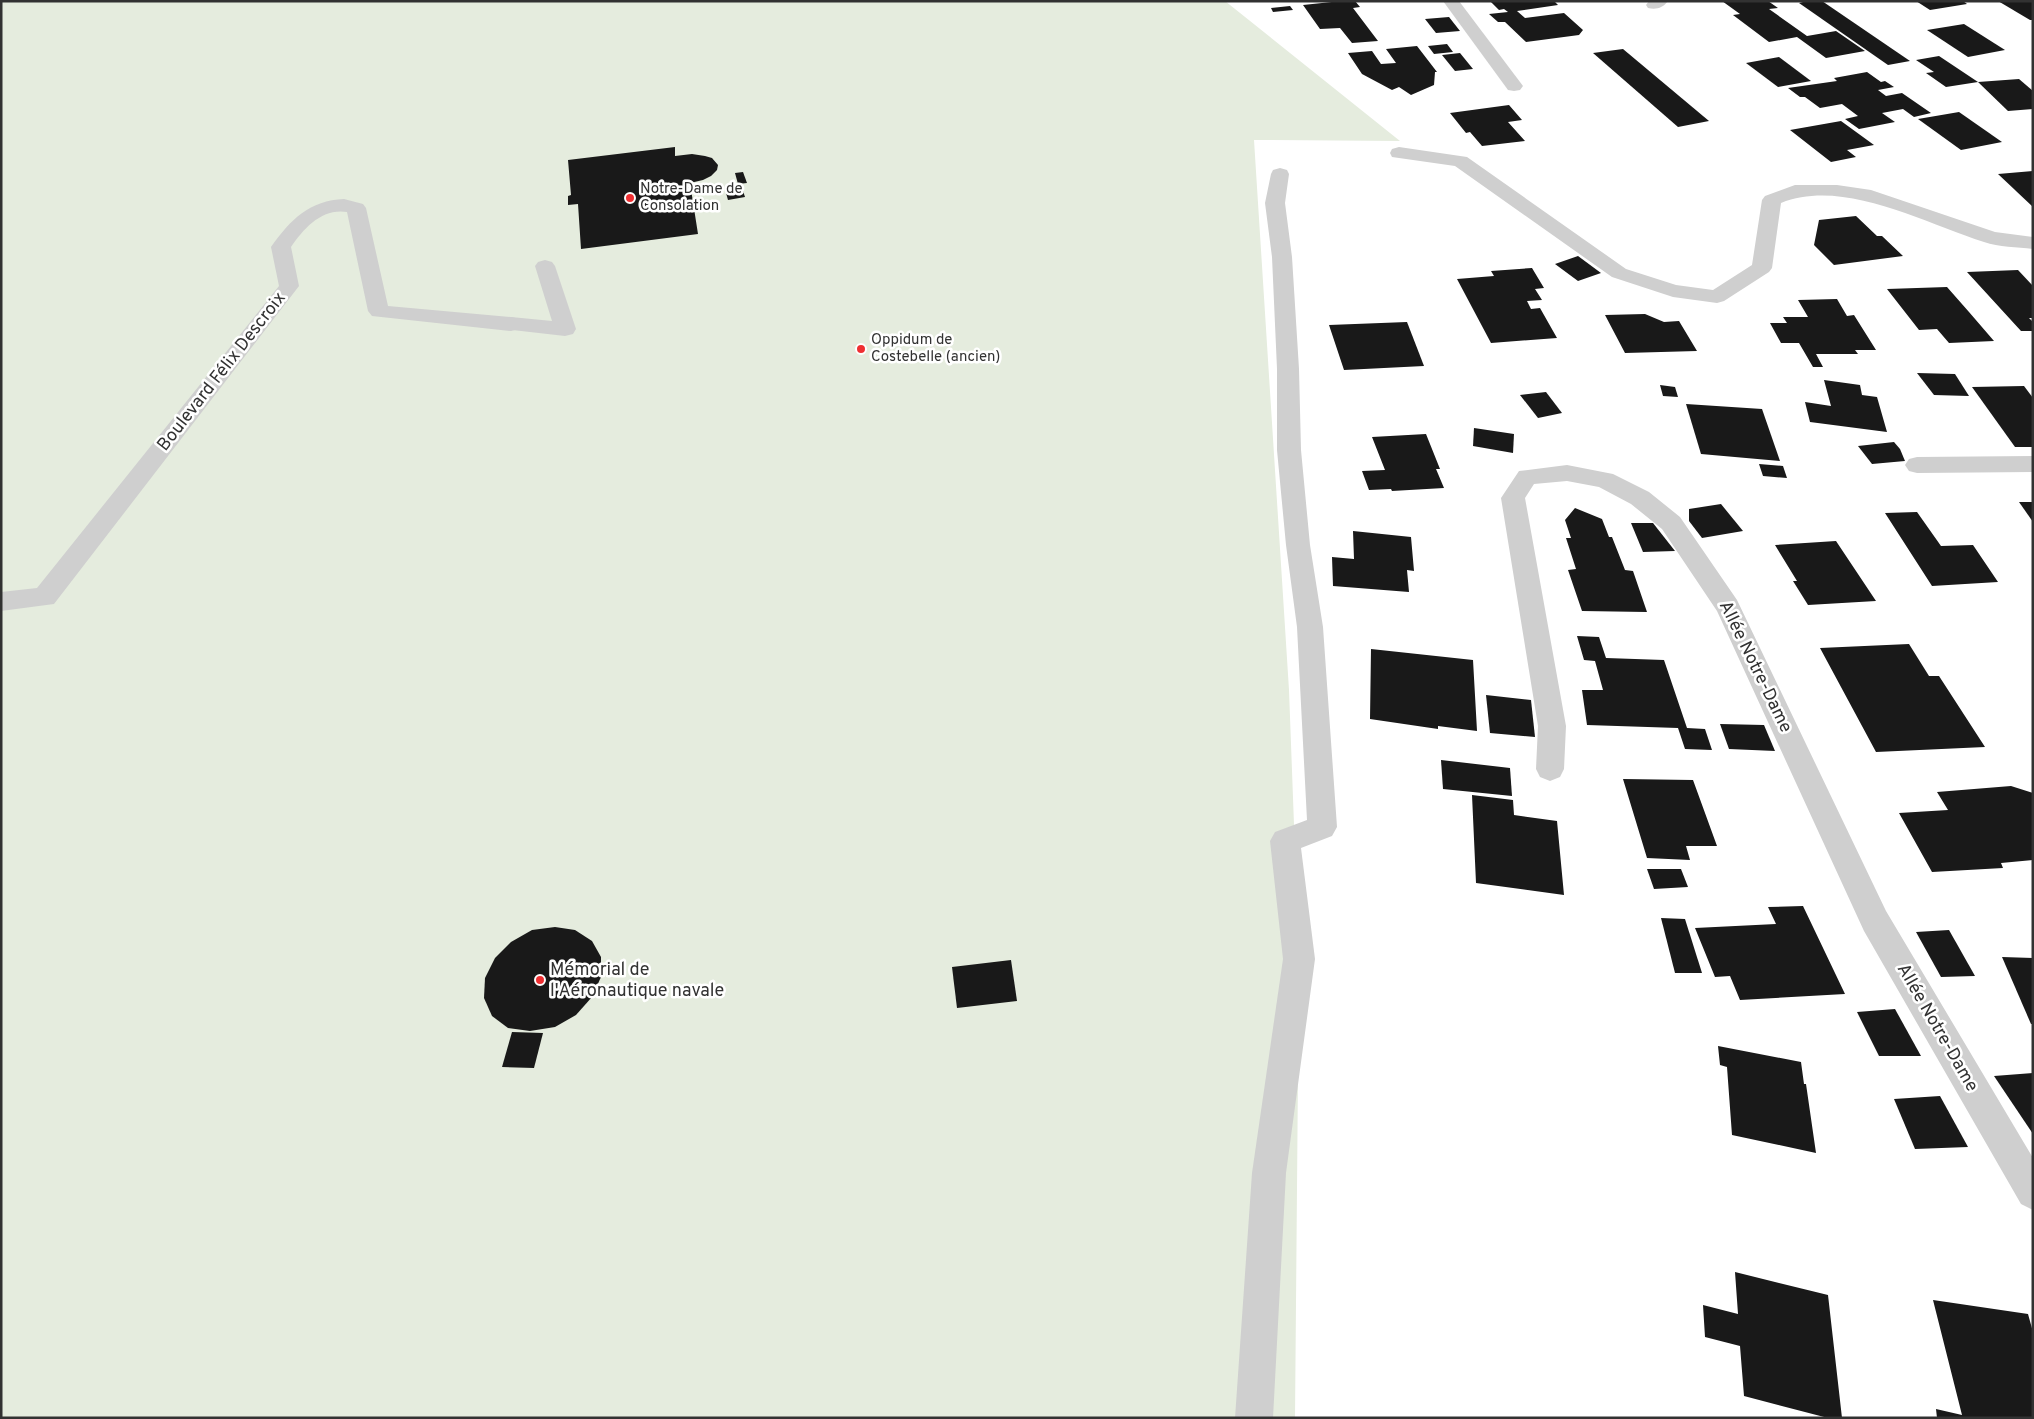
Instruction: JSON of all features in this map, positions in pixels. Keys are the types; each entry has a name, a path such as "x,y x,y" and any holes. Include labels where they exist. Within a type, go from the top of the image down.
{"street":[{"path":"1451,1 1514,86"},
{"path":"1398,153 1460,161 1619,273 1673,291 1717,297 1762,268 1772,200 1795,191 1837,191 1871,196 1992,238 2033,243"},
{"path":"1254,1418 1269,1173 1298,959 1285,841 1322,827 1310,627 1298,545 1289,450 1288,369 1282,257 1275,203 1280,174"},
{"name":"Boulevard Félix Descroix","path":"1,602 46,597 289,286 281,247 293,228 324,206 343,203 356,208 379,311 565,328 545,266"},
{"path":"1917,465 2033,464"},
{"name":"Allée Notre-Dame","path":"1550,769 1552,726 1513,498 1527,477 1567,473 1605,480 1640,498 1658,510 1670,522 1728,607 1875,921 2033,1192"}],"shaded area":[{"path":"1,1 1225,1 1400,141 1254,140 1289,690 1299,959 1295,1418 1,1418"}],"building":[{"path":"1355,1 1360,7 1353,8 1378,41 1352,43 1340,28 1320,29 1303,5"},
{"path":"1490,1 1554,1 1558,5 1517,11 1525,18 1564,13 1583,30 1579,35 1526,42 1505,22 1498,22 1489,14 1508,12 1504,9 1499,10"},
{"path":"1722,1 1768,1 1778,8 1769,9 1807,36 1836,31 1865,51 1826,58 1797,37 1769,42 1733,15 1740,14"},
{"path":"1822,1 1910,61 1888,65 1799,3"},
{"path":"1916,1 1963,1 1967,4 1930,10"},
{"path":"1998,1 2033,1 2033,20 2030,20"},
{"path":"1290,6 1293,10 1273,12 1271,8"},
{"path":"1449,17 1460,31 1436,33 1425,19"},
{"path":"1964,24 2005,50 1968,57 1927,30"},
{"path":"1447,44 1453,52 1434,54 1428,46"},
{"path":"1417,46 1437,72 1435,72 1434,85 1411,95 1399,87 1392,90 1362,74 1348,53 1372,51 1381,64 1396,63 1386,49"},
{"path":"1623,49 1709,121 1678,127 1593,53"},
{"path":"1460,53 1473,69 1455,71 1442,55"},
{"path":"1939,56 1978,82 1946,87 1926,73 1934,72 1916,60"},
{"path":"1779,57 1811,81 1778,87 1746,63"},
{"path":"1867,72 1881,82 1885,81 1894,87 1878,90 1886,96 1902,93 1931,113 1914,117 1903,109 1882,113 1895,122 1859,129 1845,119 1858,116 1842,104 1820,108 1788,88 1837,81 1834,78"},
{"path":"2019,79 2033,91 2033,109 2008,111 1978,82"},
{"path":"1509,105 1522,120 1508,122 1525,141 1482,146 1470,132 1466,133 1450,113"},
{"path":"1959,112 2002,142 1961,150 1918,119"},
{"path":"1841,121 1874,145 1847,150 1856,157 1831,162 1790,130"},
{"name":"Notre-Dame de Consolation","path":"675,147 675,156 692,154 705,156 712,158 718,165 717,170 711,176 690,183 698,234 581,249 578,204 568,205 568,196 571,195 568,160"},
{"path":"2033,171 2033,207 1998,174"},
{"path":"743,172 747,183 738,184 735,173"},
{"path":"743,191 745,197 728,200 726,193"},
{"path":"1856,216 1877,236 1882,236 1903,256 1834,265 1814,245 1819,220"},
{"path":"1578,256 1601,273 1578,281 1555,264"},
{"path":"1532,268 1544,288 1535,289 1542,300 1527,301 1531,309 1540,308 1557,338 1491,343 1457,279 1494,276 1491,271"},
{"path":"2018,270 2033,286 2033,318 2029,318 2033,322 2033,331 2021,331 1967,272"},
{"path":"1947,287 1994,341 1949,343 1937,329 1919,330 1887,289"},
{"path":"1837,299 1847,316 1854,315 1876,350 1855,350 1858,354 1816,354 1823,367 1813,367 1799,343 1781,343 1770,323 1787,323 1783,317 1808,317 1798,300"},
{"path":"1645,314 1664,322 1679,321 1697,351 1625,353 1605,315"},
{"path":"1407,322 1424,366 1344,370 1329,325"},
{"path":"1917,373 1955,374 1969,396 1934,395"},
{"path":"1824,380 1860,385 1862,395 1877,397 1887,432 1810,422 1805,402 1831,406"},
{"path":"1660,385 1675,387 1678,397 1663,396"},
{"path":"2024,386 2033,398 2033,447 2015,447 1972,387"},
{"path":"1546,392 1562,413 1538,418 1520,395"},
{"path":"1686,404 1762,409 1780,461 1701,454"},
{"path":"1474,428 1514,434 1513,453 1473,446"},
{"path":"1426,434 1440,469 1436,469 1444,488 1392,491 1391,489 1369,490 1362,471 1385,470 1372,437"},
{"path":"1894,442 1900,449 1905,461 1872,464 1858,446"},
{"path":"1759,464 1783,466 1787,478 1763,476"},
{"path":"2019,502 2033,502 2033,522"},
{"path":"1721,504 1743,531 1702,538 1689,521 1689,509"},
{"path":"1575,508 1602,519 1609,537 1612,537 1625,570 1633,571 1647,612 1582,611 1568,570 1576,569 1566,538 1571,538 1565,520"},
{"path":"1917,512 1941,546 1973,545 1998,582 1932,586 1885,513"},
{"path":"1631,523 1653,523 1675,551 1643,552"},
{"path":"1353,531 1411,537 1414,571 1407,570 1409,592 1333,586 1332,557 1354,559"},
{"path":"1836,541 1876,601 1808,605 1793,581 1797,581 1775,545"},
{"path":"1577,636 1599,637 1606,658 1664,660 1687,728 1705,729 1712,750 1685,749 1678,728 1587,725 1582,690 1603,690 1595,661 1584,660"},
{"path":"1909,644 1929,676 1939,676 1985,747 1876,752 1820,648"},
{"path":"1371,649 1473,660 1477,731 1438,726 1438,729 1370,719"},
{"path":"1486,695 1531,700 1535,737 1490,733"},
{"path":"1720,724 1764,725 1775,751 1729,749"},
{"path":"1441,760 1510,768 1512,796 1443,789"},
{"path":"1623,779 1693,780 1717,846 1686,846 1690,860 1647,858"},
{"path":"2011,786 2033,793 2033,860 2001,863 2003,868 1932,872 1899,813 1948,810 1937,792"},
{"path":"1472,795 1513,800 1514,815 1557,821 1564,895 1476,883"},
{"path":"1647,869 1681,869 1688,887 1654,889"},
{"path":"1803,906 1845,994 1740,1000 1730,976 1715,977 1695,928 1776,924 1768,907"},
{"path":"1661,918 1685,919 1702,973 1675,973"},
{"path":"555,927 575,930 592,941 601,957 601,977 592,997 576,1015 555,1027 530,1031 508,1028 492,1016 484,998 485,978 495,958 511,942 532,930"},
{"path":"1949,930 1975,976 1941,977 1916,932"},
{"path":"2002,957 2033,958 2033,1024 2031,1024"},
{"path":"1011,960 1017,1001 957,1008 952,967"},
{"path":"1895,1009 1921,1056 1879,1056 1857,1012"},
{"path":"512,1032 543,1033 534,1068 502,1067"},
{"path":"1718,1046 1801,1062 1816,1153 1732,1135 1727,1067 1720,1065"},
{"path":"2033,1073 2033,1134 1994,1076"},
{"path":"1940,1096 1968,1147 1915,1149 1894,1099"},
{"path":"1735,1272 1828,1295 1842,1418 1828,1418 1744,1396 1740,1346 1705,1337 1703,1305 1738,1314"},
{"path":"1933,1300 2028,1314 2033,1332 2033,1418 1937,1418 1936,1409 1962,1415"}],"place":[{"name":"Notre-Dame de Consolation","path":"630,198"},
{"name":"Oppidum de Costebelle (ancien)","path":"861,349"},
{"name":"Mémorial de l'Aéronautique navale","path":"540,980"}]}
